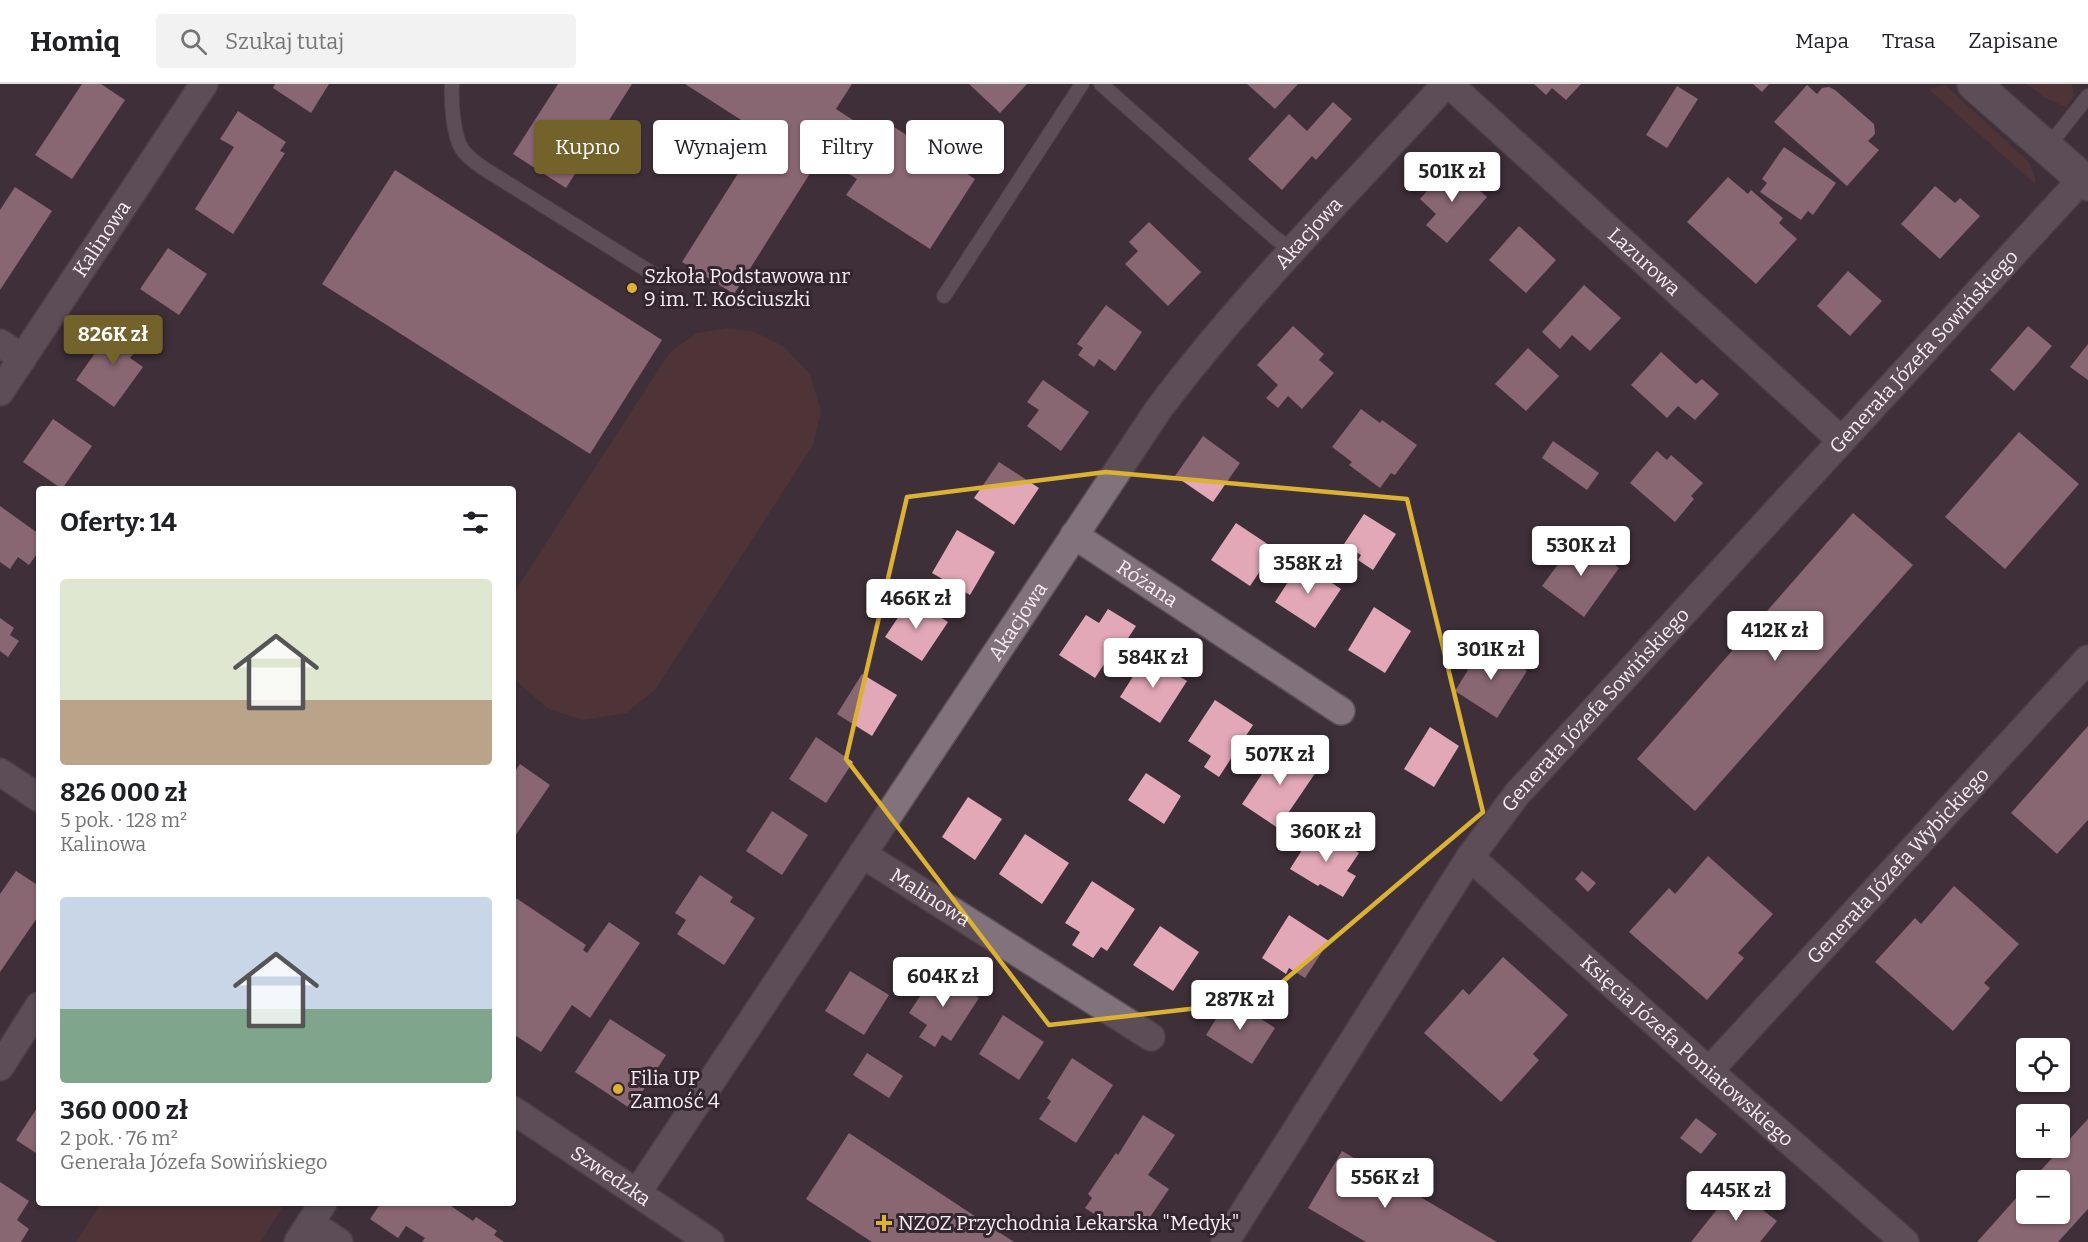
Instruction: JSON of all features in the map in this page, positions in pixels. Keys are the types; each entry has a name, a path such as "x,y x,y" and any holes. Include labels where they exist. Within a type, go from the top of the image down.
{"street":[{"name":"Kalinowa","path":"0,392 204,84"},
{"name":"Akacjowa","path":"637,1194 1170,394 1200,356 1293,250 1447,84"},
{"name":"Lazurowa","path":"1447,84 1841,440"},
{"path":"1974,84 2085,182"},
{"name":"Generała Józefa Sowińskiego","path":"1226,1242 1470,857 1517,794 1841,440 2085,182"},
{"path":"0,343 22,358"},
{"name":"Różana","path":"1074,535 1341,711"},
{"name":"Generała Józefa Wybickiego","path":"1709,1071 2088,659"},
{"path":"0,772 36,796"},
{"name":"Malinowa","path":"862,854 1151,1037"},
{"name":"Księcia Józefa Poniatowskiego","path":"1470,857 1709,1071 1905,1242"},
{"path":"0,1066 36,1011"},
{"name":"Szwedzka","path":"516,1112 710,1242"},
{"path":"310,1223 339,1242"}],"lane":[{"path":"452,84 451,96 457,137 466,154 483,168 658,278"},
{"path":"944,296 1082,84"},
{"path":"1101,84 1275,238 1293,250"},
{"path":"2047,148 2088,96"}],"highlighted area":[{"path":"1106,472 1407,499 1483,812 1260,1001 1049,1025 846,759 907,497"}],"shaded area":[{"path":"2026,84 2072,84 2074,96 2066,107 2044,97"},
{"path":"1945,85 2029,162 2035,177 2035,184 1929,89"},
{"path":"726,328 753,331 783,346 810,374 821,411 813,445 655,690 626,713 582,720 547,708 516,681 516,589 670,352 697,333"},
{"path":"99,1206 283,1206 260,1242 76,1242"}],"building":[{"path":"82,84 101,84 125,100 72,179 35,155"},
{"path":"275,84 329,84 311,113 273,88"},
{"path":"558,84 632,84 609,120 535,120"},
{"path":"685,84 852,84 836,109 853,120 800,120 800,174 810,174 734,294 682,262 738,174 788,174 788,120 741,120"},
{"path":"969,84 1027,84 1000,113"},
{"path":"1247,84 1298,84 1275,109"},
{"path":"1534,84 1581,84 1566,100 1552,88 1546,95"},
{"path":"1753,84 1769,84 1762,92"},
{"path":"1807,85 1817,94 1822,88 1829,87 1835,90 1874,124 1875,134 1868,141 1879,150 1847,186 1774,122"},
{"path":"1677,86 1698,99 1667,148 1646,135"},
{"path":"1333,102 1352,119 1316,160 1312,156 1282,190 1248,159 1289,114 1307,131"},
{"path":"238,111 286,142 280,151 285,153 233,234 195,209 234,147 220,139"},
{"path":"534,121 534,167 513,154"},
{"path":"894,127 906,135 906,174 967,174 975,179 930,249 846,195 857,179 849,174 894,174"},
{"path":"1784,147 1836,183 1813,215 1808,211 1801,220 1760,192 1767,183 1762,179"},
{"path":"1450,165 1487,197 1447,243 1426,225 1436,214 1420,199"},
{"path":"395,170 662,340 590,454 322,284"},
{"path":"544,174 575,174 566,188"},
{"path":"1728,177 1748,194 1751,190 1783,218 1779,223 1797,239 1756,284 1687,222"},
{"path":"1935,186 1955,203 1960,198 1980,216 1940,259 1901,224"},
{"path":"15,187 52,211 0,290 0,210"},
{"path":"1149,222 1201,272 1168,306 1125,264 1138,251 1129,242"},
{"path":"1519,226 1556,260 1526,293 1489,260"},
{"path":"168,248 207,274 179,315 140,289"},
{"path":"1848,271 1882,301 1850,336 1817,306"},
{"path":"1584,285 1621,318 1590,351 1572,335 1560,349 1542,332"},
{"path":"1106,305 1142,332 1115,371 1099,359 1094,367 1078,355 1083,348 1077,344"},
{"path":"117,322 143,341 130,358 143,367 114,407 76,380"},
{"path":"1293,326 1324,354 1319,360 1334,373 1302,409 1288,396 1278,408 1266,398 1278,385 1257,365"},
{"path":"2028,326 2052,346 2014,391 1990,370"},
{"path":"2088,344 2088,380 2070,367"},
{"path":"1528,348 1559,376 1526,411 1495,384"},
{"path":"1661,352 1696,384 1702,379 1719,394 1695,420 1678,406 1667,418 1631,385"},
{"path":"1043,380 1089,412 1061,451 1027,426 1039,410 1027,402"},
{"path":"1361,409 1380,423 1382,420 1417,445 1395,475 1391,473 1380,488 1349,465 1352,462 1332,447"},
{"path":"53,419 92,446 64,486 58,486 23,462"},
{"path":"2019,432 2079,484 2005,569 1945,517"},
{"path":"1203,436 1240,463 1213,502 1175,476"},
{"path":"1553,441 1599,473 1587,490 1542,458"},
{"path":"1657,451 1667,460 1671,455 1703,483 1691,496 1694,499 1675,522 1630,483"},
{"path":"999,462 1039,488 1014,525 974,498"},
{"path":"0,506 36,532 36,555 29,565 18,557 10,569 0,562"},
{"path":"1853,513 1913,565 1695,811 1637,759"},
{"path":"1364,514 1396,534 1373,570 1358,560 1361,555 1344,544"},
{"path":"1236,523 1275,549 1250,586 1211,560"},
{"path":"957,530 995,552 970,595 932,573"},
{"path":"1578,537 1619,568 1584,617 1542,586"},
{"path":"1301,562 1341,589 1315,628 1275,602"},
{"path":"911,598 948,622 922,661 885,637"},
{"path":"1374,607 1411,631 1385,673 1348,650"},
{"path":"1108,609 1136,626 1123,646 1118,643 1095,678 1059,655 1086,615 1099,623"},
{"path":"0,618 14,628 10,635 19,641 8,657 0,651"},
{"path":"1484,644 1527,671 1497,718 1455,691"},
{"path":"1146,656 1187,681 1160,723 1120,697"},
{"path":"862,674 897,695 872,736 837,714"},
{"path":"1215,700 1253,725 1219,777 1204,767 1211,756 1188,741"},
{"path":"2088,726 2088,820 2057,854 2011,813"},
{"path":"1430,727 1459,746 1434,787 1404,769"},
{"path":"816,737 853,762 826,803 789,779"},
{"path":"1282,744 1318,769 1278,828 1242,804"},
{"path":"520,764 550,785 516,835 516,770"},
{"path":"1146,773 1181,796 1164,824 1128,800"},
{"path":"968,797 1002,819 975,860 942,837"},
{"path":"772,811 808,835 782,875 746,851"},
{"path":"1314,831 1328,839 1331,835 1359,853 1347,871 1356,876 1343,897 1320,884 1318,886 1290,869"},
{"path":"1025,834 1069,863 1042,904 999,874"},
{"path":"1708,856 1773,914 1738,953 1744,958 1707,1000 1629,932 1669,888 1675,894"},
{"path":"16,871 36,884 36,919 0,972 0,894"},
{"path":"1582,871 1596,883 1588,892 1575,879"},
{"path":"700,875 733,897 730,902 755,918 724,965 677,934 686,920 675,913"},
{"path":"1092,881 1135,909 1107,951 1101,947 1093,958 1072,945 1080,932 1065,923"},
{"path":"1954,886 2019,944 1984,983 1990,988 1953,1031 1875,962 1915,918 1921,924"},
{"path":"516,898 586,945 583,950 587,953 609,922 640,943 590,1018 572,1005 541,1052 516,1036"},
{"path":"1289,915 1329,941 1305,978 1289,968 1286,974 1262,958"},
{"path":"1160,926 1199,952 1173,991 1133,965"},
{"path":"1503,957 1568,1015 1533,1054 1539,1060 1501,1102 1424,1033 1463,989 1469,995"},
{"path":"937,970 979,998 951,1041 942,1035 935,1047 919,1037 927,1025 909,1013"},
{"path":"850,971 889,995 864,1035 825,1011"},
{"path":"1229,998 1275,1028 1252,1064 1206,1035"},
{"path":"1003,1015 1044,1042 1019,1080 979,1054"},
{"path":"610,1019 666,1055 631,1109 575,1072"},
{"path":"867,1053 903,1076 889,1098 853,1075"},
{"path":"1072,1058 1113,1085 1076,1143 1039,1119 1051,1101 1047,1098"},
{"path":"36,1110 36,1153 16,1140"},
{"path":"1143,1115 1175,1135 1148,1175 1169,1189 1142,1229 1129,1221 1121,1232 1085,1208 1092,1198 1088,1194 1116,1153 1118,1155"},
{"path":"1696,1118 1717,1134 1701,1154 1680,1138"},
{"path":"2088,1119 2088,1209 2058,1242 1977,1242 2016,1198 2016,1224 2070,1224 2070,1170 2041,1170 2052,1158 2070,1158 2070,1139"},
{"path":"849,1133 1014,1242 872,1242 806,1199"},
{"path":"1342,1151 1497,1242 1366,1242 1308,1208"},
{"path":"0,1182 29,1201 17,1220 29,1229 21,1242 0,1242"},
{"path":"1734,1188 1777,1221 1760,1242 1691,1242"},
{"path":"379,1206 451,1206 473,1221 476,1217 497,1231 494,1235 504,1242 422,1242 425,1238 406,1226 398,1238 370,1219"}],"place":[{"name":"Szkoła Podstawowa nr 9 im. T. Kościuszki","path":"632,288"},
{"name":"Filia UP Zamość 4","path":"618,1089"},
{"name":"NZOZ Przychodnia Lekarska \"Medyk\"","path":"884,1223"}]}
